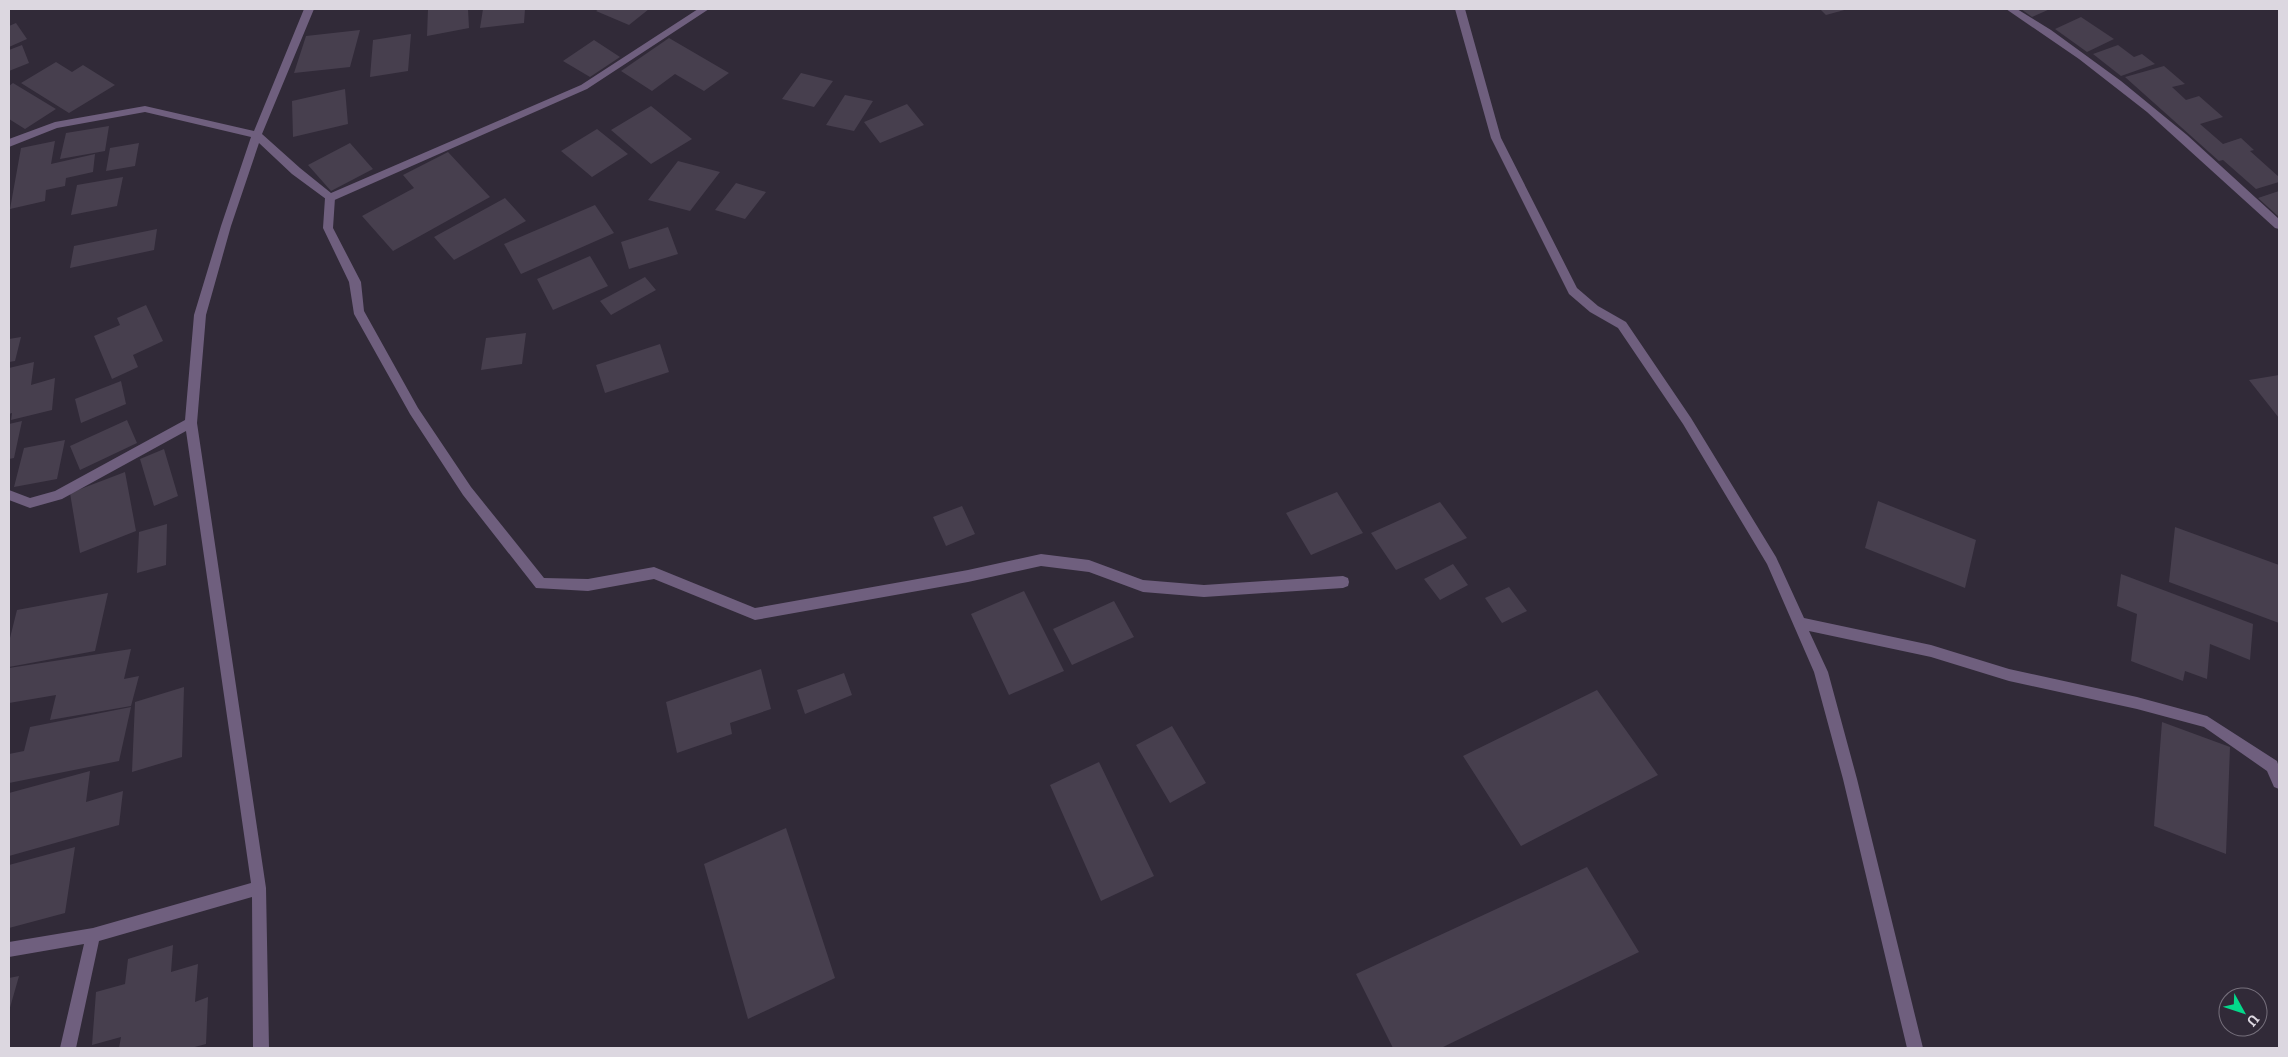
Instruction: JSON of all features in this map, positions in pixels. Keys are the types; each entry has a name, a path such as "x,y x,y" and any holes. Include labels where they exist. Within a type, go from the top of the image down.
{"street":[{"path":"260,1048 259,888 191,423 200,315 226,226 257,135 309,9"},
{"path":"330,198 507,119 584,87 704,9"},
{"path":"1460,9 1496,138 1573,291 1594,309 1622,325 1682,413 1772,561 1821,672 1848,770 1915,1048"},
{"path":"2011,9 2058,37 2165,119 2279,225"},
{"path":"9,143 56,125 145,109 257,135 330,198"},
{"path":"330,198 328,228 355,282 358,311 414,411 467,491 541,584 588,585 654,572 755,614 968,576 1041,560 1090,566 1144,586 1196,590 1343,582"},
{"path":"9,495 30,503 58,495 191,423"},
{"path":"1799,623 1931,651 2009,674 2137,702 2207,722 2272,766 2279,782"},
{"path":"9,949 93,935 259,888"},
{"path":"68,1048 93,935"}],"building":[{"path":"428,9 468,9 469,28 427,36"},
{"path":"483,9 525,9 524,23 480,28"},
{"path":"599,9 649,9 629,25 596,11"},
{"path":"1820,9 1848,9 1826,15"},
{"path":"2021,9 2050,9 2032,17"},
{"path":"2081,17 2114,39 2087,52 2055,29"},
{"path":"16,23 27,39 9,47 9,26"},
{"path":"360,30 350,67 294,73 306,36"},
{"path":"411,34 408,71 370,77 373,40"},
{"path":"669,38 729,73 704,91 675,74 652,91 621,71"},
{"path":"594,40 620,57 590,77 563,61"},
{"path":"22,45 29,63 9,71 9,50"},
{"path":"2118,45 2134,57 2142,54 2155,64 2121,76 2093,54"},
{"path":"56,62 72,72 83,65 115,85 69,113 21,83"},
{"path":"2164,66 2185,84 2172,87 2186,100 2199,96 2223,117 2200,124 2223,144 2241,138 2254,150 2250,151 2279,177 2279,182 2256,189 2223,160 2219,161 2125,77"},
{"path":"801,73 833,81 814,107 782,99"},
{"path":"13,83 56,109 25,129 9,119 9,86"},
{"path":"345,89 348,124 293,137 292,101"},
{"path":"845,95 873,101 854,131 826,125"},
{"path":"907,104 924,125 880,143 864,122"},
{"path":"651,106 692,139 651,164 611,130"},
{"path":"109,126 105,151 60,159 66,133"},
{"path":"597,129 628,154 592,177 561,151"},
{"path":"55,141 51,164 95,154 93,172 66,178 65,186 46,190 45,201 10,209 21,148"},
{"path":"139,143 135,166 106,171 110,148"},
{"path":"350,143 373,169 331,191 308,165"},
{"path":"448,152 490,197 393,251 362,216 414,188 403,175"},
{"path":"678,161 720,172 690,211 648,200"},
{"path":"123,177 117,206 71,215 77,185"},
{"path":"736,183 766,192 745,219 715,210"},
{"path":"2279,191 2279,217 2258,198"},
{"path":"505,198 526,221 454,260 434,237"},
{"path":"595,205 614,233 521,274 504,244"},
{"path":"668,227 678,254 629,269 621,242"},
{"path":"157,229 154,250 70,268 74,246"},
{"path":"590,256 608,286 553,310 537,279"},
{"path":"645,277 656,290 611,315 600,301"},
{"path":"146,305 163,341 133,355 138,367 112,379 94,336 120,325 117,318"},
{"path":"526,333 522,364 481,370 486,338"},
{"path":"21,337 15,361 9,362 9,339"},
{"path":"660,344 669,372 605,393 596,365"},
{"path":"34,362 31,385 55,378 52,410 11,420 12,413 9,414 9,368"},
{"path":"2279,375 2279,418 2249,380"},
{"path":"121,381 126,404 81,423 75,399"},
{"path":"127,420 137,443 80,470 70,446"},
{"path":"22,421 14,458 9,459 9,424"},
{"path":"65,440 57,479 14,487 24,448"},
{"path":"164,449 178,496 154,506 140,459"},
{"path":"125,472 136,531 80,553 70,493"},
{"path":"1337,492 1363,533 1311,555 1286,513"},
{"path":"1878,501 1976,540 1965,588 1865,548"},
{"path":"1440,502 1467,538 1396,570 1371,533"},
{"path":"962,506 975,534 946,546 933,517"},
{"path":"167,524 166,565 137,573 139,532"},
{"path":"2175,527 2279,565 2279,623 2169,582"},
{"path":"1453,564 1468,585 1440,600 1424,579"},
{"path":"2121,574 2253,624 2250,660 2210,644 2207,679 2185,671 2183,681 2131,661 2137,614 2117,606"},
{"path":"1509,587 1527,611 1502,623 1485,598"},
{"path":"1024,591 1064,671 1009,695 971,614"},
{"path":"108,593 95,651 9,667 9,642 17,610"},
{"path":"1114,601 1134,637 1072,665 1053,629"},
{"path":"131,649 124,679 139,676 131,706 50,720 56,695 9,703 9,668"},
{"path":"761,669 771,709 730,723 732,734 677,753 666,702"},
{"path":"844,673 852,695 805,714 797,690"},
{"path":"184,687 182,757 132,772 135,702"},
{"path":"1597,690 1658,775 1521,846 1463,756"},
{"path":"131,707 119,761 9,783 9,754 24,751 30,727"},
{"path":"2162,722 2230,747 2226,854 2154,826"},
{"path":"1172,726 1206,783 1170,803 1136,745"},
{"path":"1099,762 1154,876 1101,901 1050,785"},
{"path":"90,771 86,802 123,791 119,825 9,856 9,793"},
{"path":"786,828 835,978 748,1019 704,864"},
{"path":"75,847 65,913 9,928 9,865"},
{"path":"1587,867 1639,952 1441,1048 1393,1048 1356,974"},
{"path":"173,945 171,972 198,964 195,1002 208,997 206,1044 191,1048 119,1048 121,1037 92,1045 96,992 125,984 128,959"},
{"path":"19,976 9,1011 9,978"}]}
